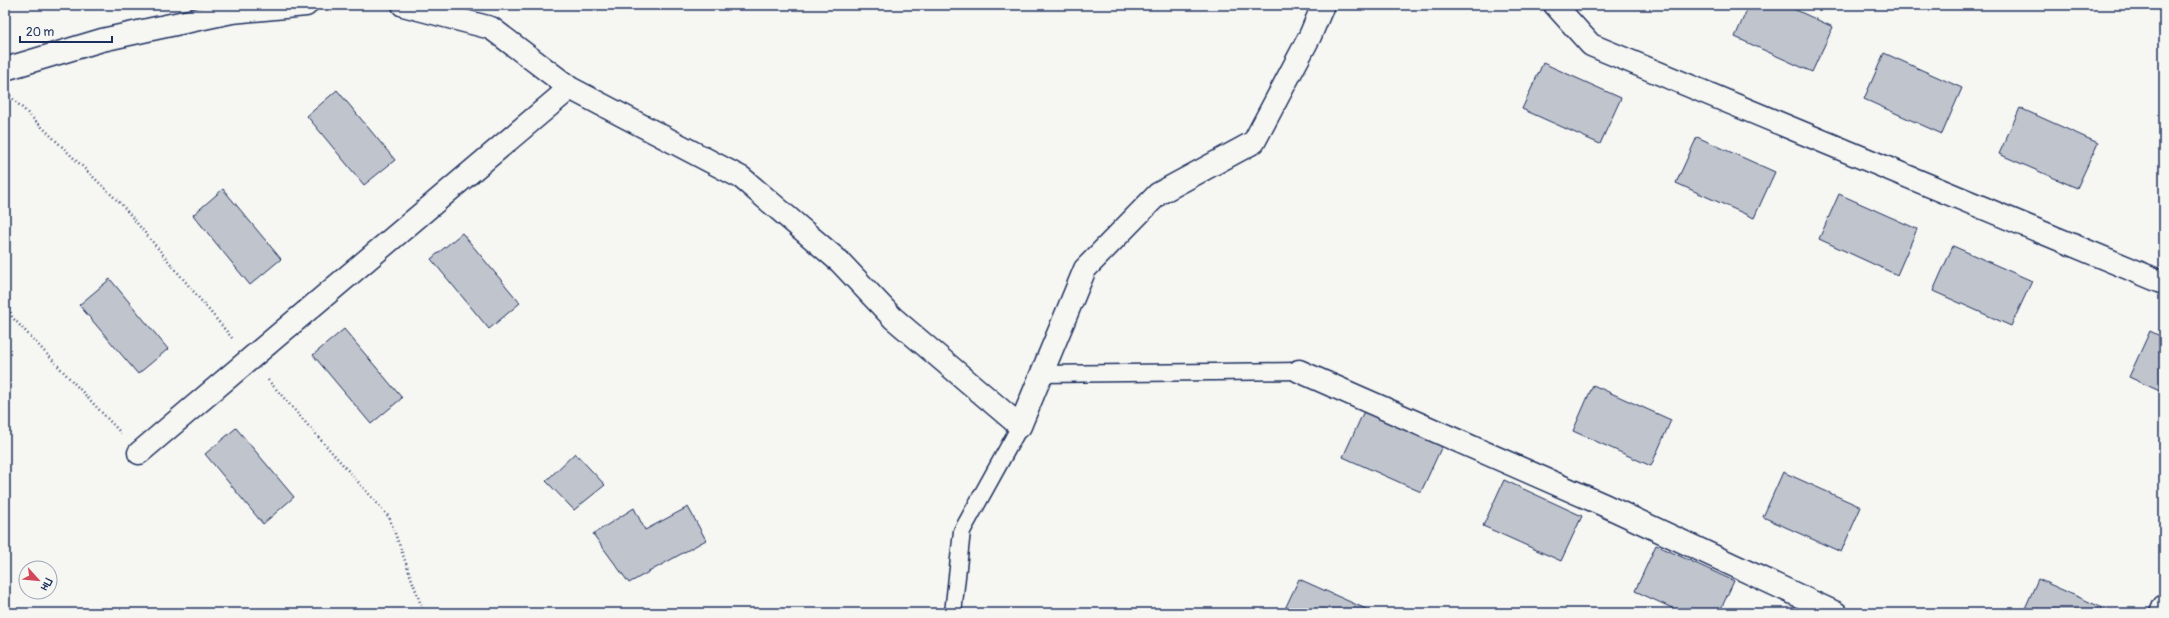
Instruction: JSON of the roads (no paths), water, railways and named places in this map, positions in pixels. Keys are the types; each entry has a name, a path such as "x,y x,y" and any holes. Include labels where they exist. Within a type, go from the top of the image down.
{"street":[{"path":"5,69 102,40 152,29 232,12 306,5"},
{"path":"403,5 491,28 570,88 742,178 840,262 893,318 1020,426 1085,269 1158,194 1254,142 1310,36 1323,5"},
{"path":"1555,5 1592,45 2164,283"},
{"path":"139,453 570,88"},
{"path":"1299,371 1604,505 1836,613"},
{"path":"2161,613 2164,606"}],"lane":[{"path":"1041,374 1299,371"},
{"path":"953,613 962,531 1020,426"}]}
